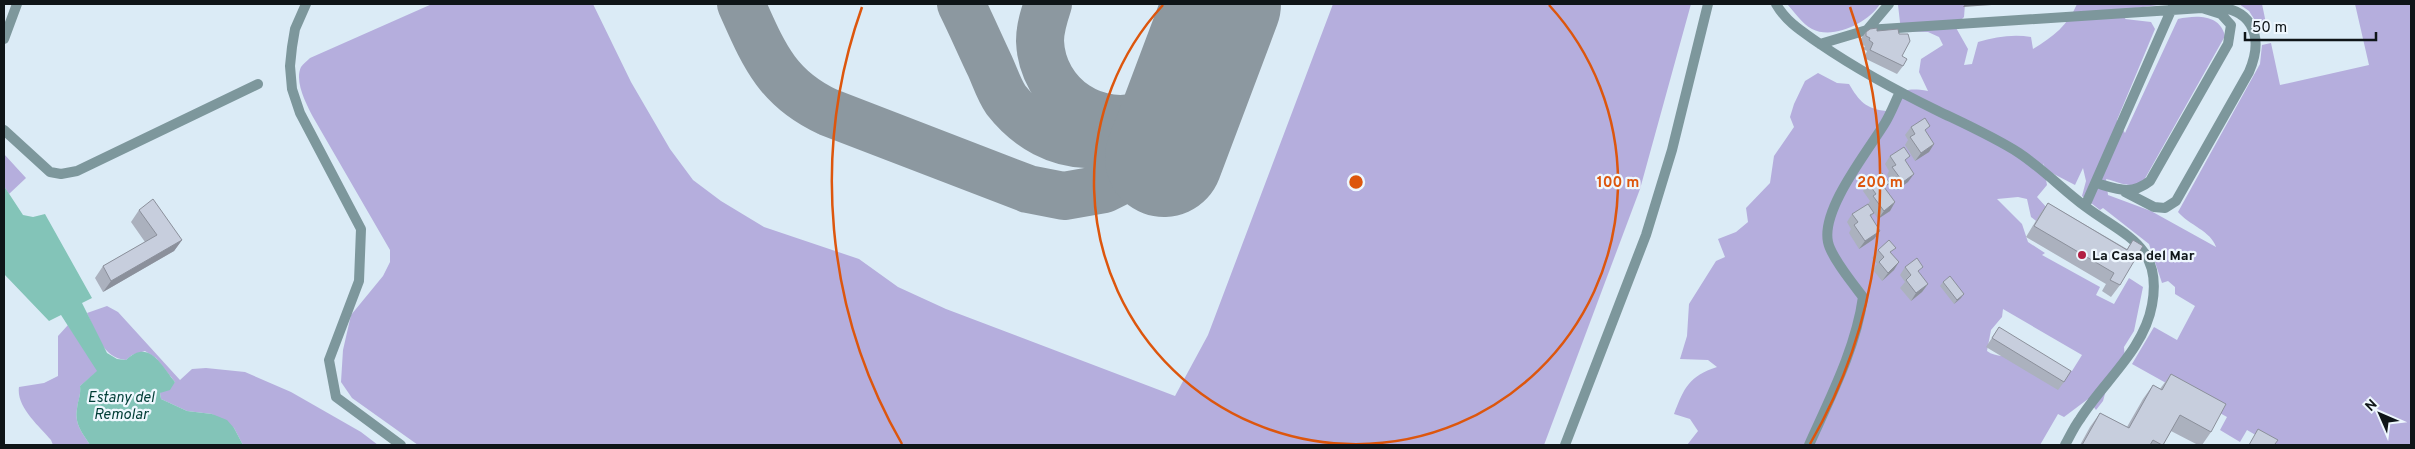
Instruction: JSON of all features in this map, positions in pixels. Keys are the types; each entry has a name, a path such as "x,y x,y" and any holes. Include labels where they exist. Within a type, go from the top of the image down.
{"lane":[{"path":"4,39 16,4"},
{"path":"306,4 298,21 292,47 290,66 292,89 300,113 361,229 359,281 329,360 336,397 401,445"},
{"path":"1566,445 1646,235 1672,150 1708,4"},
{"path":"1776,4 1782,14 1796,28 1839,58 1900,92 2019,153 2085,206 2137,242 2146,254 2154,279 2152,306 2130,353 2080,418 2065,445"},
{"path":"1867,30 1889,4"},
{"path":"1820,44 1867,30 2172,7 2202,8 2223,6 2238,12 2250,22 2256,35 2256,56 2249,72 2176,201 2166,208 2154,206 2122,190 2096,183"},
{"path":"2085,206 2172,7"},
{"path":"2122,190 2139,190 2150,181 2228,44 2231,25 2222,14 2202,8"},
{"path":"4,130 50,172 60,174 77,172 258,84"},
{"path":"1809,445 1840,373 1861,314 1863,296 1845,273 1828,242 1828,222 1845,183 1886,122 1900,92"}],"shaded area":[{"path":"432,4 593,4 631,82 670,149 693,180 721,201 764,227 859,259 898,287 946,309 1175,396 1208,335 1333,4 1691,4 1640,189 1544,445 418,445 352,398 341,382 343,350 351,315 383,276 390,262 390,250 313,117 302,93 299,73 301,67 310,58"},
{"path":"1787,4 1880,4 1867,17 1849,28 1840,31 1820,32 1808,27"},
{"path":"1965,4 1964,17 1955,26 1968,49 1964,65 1972,64 1978,42 2011,36 2024,36 2031,37 2033,49 2059,30 2077,4 2166,4 2128,9 2125,19 2151,22 2155,29 2117,120 2125,133 2178,19 2199,17 2213,20 2222,29 2225,36 2143,182 2129,185 2106,179 2108,195 2151,211 2216,247 2205,232 2178,212 2260,64 2262,45 2271,43 2280,85 2369,65 2355,4 2411,4 2411,445 2273,445 2247,430 2240,442 2220,430 2227,417 2132,364 2154,327 2177,340 2195,306 2175,294 2175,287 2168,281 2162,283 2149,244 2103,208 2100,210 2082,196 2086,181 2083,168 2075,185 2046,170 2043,163 2047,185 2037,197 2048,209 2040,224 2031,217 2027,199 2018,197 1997,199 2022,224 2028,242 2045,253 2042,255 2100,287 2096,295 2114,304 2129,278 2143,287 2134,331 2124,347 2125,362 2108,383 2103,401 2096,410 2088,399 2064,417 2058,414 2040,445 1687,445 1698,431 1690,419 1674,414 1689,384 1700,374 1717,367 1708,360 1680,359 1687,336 1689,304 1716,261 1725,257 1718,239 1736,232 1748,222 1746,208 1770,183 1774,156 1794,127 1790,117 1805,81 1818,73 1837,83 1849,84 1856,95 1868,106 1886,111 1899,95 1907,90 1928,91 1919,72 1921,59 1943,45 1939,37 1928,32 1901,31 1898,5","holes":["2003,309 2082,355 2072,371 2045,362 1998,355 1987,351 1991,330 2002,317"]},
{"path":"2239,4 2262,4 2267,28 2261,30 2249,11"},
{"path":"4,154 26,178 9,194 4,186"},
{"path":"107,306 118,312 180,380 192,369 206,368 245,372 291,392 361,432 378,445 243,445 234,428 212,414 187,411 161,399 160,393 175,382 156,358 145,351 132,355 126,360 118,358 105,349 87,313"},
{"path":"68,325 98,371 80,386 76,414 80,428 90,445 53,445 25,409 19,394 19,387 44,383 58,376 58,336"}],"water":[{"name":"Estany del Remolar","path":"4,186 23,215 33,217 45,214 92,298 82,303 107,353 117,359 126,360 134,354 141,352 154,356 175,382 170,390 160,393 161,399 187,411 212,414 227,420 234,428 243,445 90,445 80,428 76,414 80,386 97,371 61,315 49,321 4,274"}],"building":[{"path":"1877,28 1877,31 1898,29 1899,34 1908,34 1910,41 1902,56 1907,59 1903,66 1870,50 1873,43 1866,36 1866,32"},
{"path":"1925,118 1930,126 1925,130 1934,144 1921,153 1910,137 1915,134 1911,127"},
{"path":"1904,147 1910,156 1905,160 1914,174 1903,182 1892,167 1896,165 1890,156"},
{"path":"1882,173 1890,183 1884,187 1895,202 1884,211 1873,196 1876,194 1868,183"},
{"path":"153,199 182,240 111,281 103,266 157,235 139,210"},
{"path":"2048,203 2127,250 2133,240 2143,246 2120,285 2110,280 2114,273 2034,226"},
{"path":"1868,204 1874,213 1870,215 1880,231 1865,241 1854,225 1858,222 1852,214"},
{"path":"1889,240 1896,248 1890,252 1899,262 1888,273 1879,262 1884,257 1878,250"},
{"path":"1917,258 1923,267 1918,271 1928,284 1916,293 1906,280 1911,275 1905,267"},
{"path":"1950,276 1964,294 1957,300 1943,282"},
{"path":"1999,327 2071,371 2064,382 1992,338"},
{"path":"2171,374 2226,404 2211,432 2180,415 2163,445 2153,440 2150,445 2082,445 2100,413 2129,428 2153,385 2162,390"},
{"path":"2258,429 2278,440 2276,445 2249,445"}],"taxiway":[{"path":"741,4 764,53 773,67 783,80 810,102 828,112 1028,189 1064,196 1104,189 1124,179 1146,163 1162,146 1180,116"},
{"path":"961,4 1006,100 1024,119 1045,133 1066,141 1088,144 1111,142 1133,135 1154,123 1174,106"},
{"path":"1048,4 1040,36 1043,61 1051,78 1062,93 1076,105 1093,114 1111,118 1130,118 1150,113 1168,102 1194,76"}],"runway":[{"path":"1164,158 1222,4"}],"place":[{"name":"La Casa del Mar","path":"2082,255"}]}
